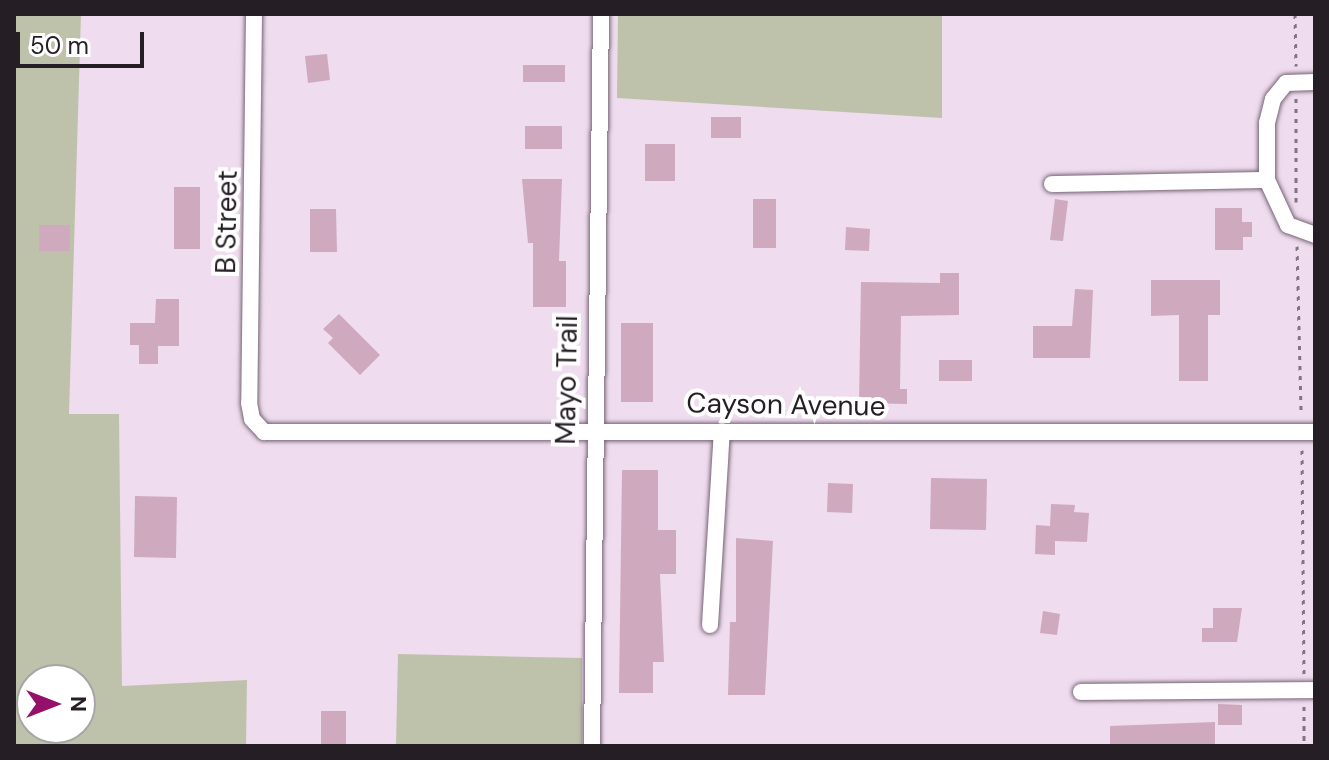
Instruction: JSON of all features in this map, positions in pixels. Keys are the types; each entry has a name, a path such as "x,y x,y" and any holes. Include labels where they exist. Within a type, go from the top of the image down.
{"street":[{"name":"B Street","path":"254,14 249,403 259,428"},
{"name":"Mayo Trail","path":"592,746 601,14"},
{"path":"1315,82 1286,83 1273,99 1267,123 1267,180 1288,225 1315,235"},
{"path":"1052,184 1267,180"},
{"name":"Cayson Avenue","path":"259,428 271,435 595,431 1308,432"},
{"path":"710,625 722,431"},
{"path":"1081,692 1310,690"}],"path":[{"path":"1295,14 1296,230 1308,432 1310,690 1304,746"}],"green space":[{"path":"14,14 81,14 69,414 119,414 122,686 247,680 246,746 14,746"},
{"path":"618,14 942,14 942,118 617,98"},
{"path":"398,654 582,658 582,746 396,746"}],"building":[{"path":"327,54 330,80 308,83 305,56"},
{"path":"523,65 565,65 565,82 523,82"},
{"path":"711,117 741,117 741,138 711,138"},
{"path":"525,126 562,126 562,149 525,149"},
{"path":"645,144 675,144 675,181 645,181"},
{"path":"522,179 562,179 559,261 566,261 566,307 533,307 533,243 528,243"},
{"path":"174,187 200,187 200,249 174,249"},
{"path":"753,199 776,199 776,248 753,248"},
{"path":"1055,199 1068,201 1063,241 1050,240"},
{"path":"1215,208 1242,208 1242,222 1252,222 1252,237 1243,237 1243,250 1215,250"},
{"path":"310,209 336,209 337,252 310,252"},
{"path":"39,225 70,225 70,251 39,251"},
{"path":"846,227 870,229 869,251 845,250"},
{"path":"940,273 959,273 959,315 901,316 900,389 907,389 907,404 859,403 861,282 940,283"},
{"path":"1151,280 1220,280 1220,315 1208,315 1208,381 1179,381 1179,315 1151,316"},
{"path":"1075,289 1093,290 1090,358 1033,358 1033,326 1072,326"},
{"path":"156,299 179,299 179,346 158,346 158,364 139,364 139,345 130,345 130,323 155,323"},
{"path":"339,314 380,355 360,375 328,343 333,338 323,329"},
{"path":"621,323 653,323 653,402 621,402"},
{"path":"939,360 972,360 972,381 939,381"},
{"path":"622,470 658,470 658,530 676,530 676,574 660,574 664,662 653,662 653,693 619,693"},
{"path":"931,478 987,479 986,530 930,529"},
{"path":"828,483 853,484 852,513 827,512"},
{"path":"135,496 177,497 176,558 134,557"},
{"path":"1051,504 1075,505 1074,512 1089,513 1087,542 1055,541 1055,555 1035,554 1036,525 1050,526"},
{"path":"736,538 773,541 765,695 728,695 730,622 736,622"},
{"path":"1213,608 1242,608 1237,642 1202,642 1202,628 1213,628"},
{"path":"1043,611 1060,614 1057,635 1040,633"},
{"path":"1218,704 1242,705 1242,725 1218,725"},
{"path":"321,711 346,711 346,746 321,746"},
{"path":"1215,722 1215,746 1110,746 1110,726"}]}
